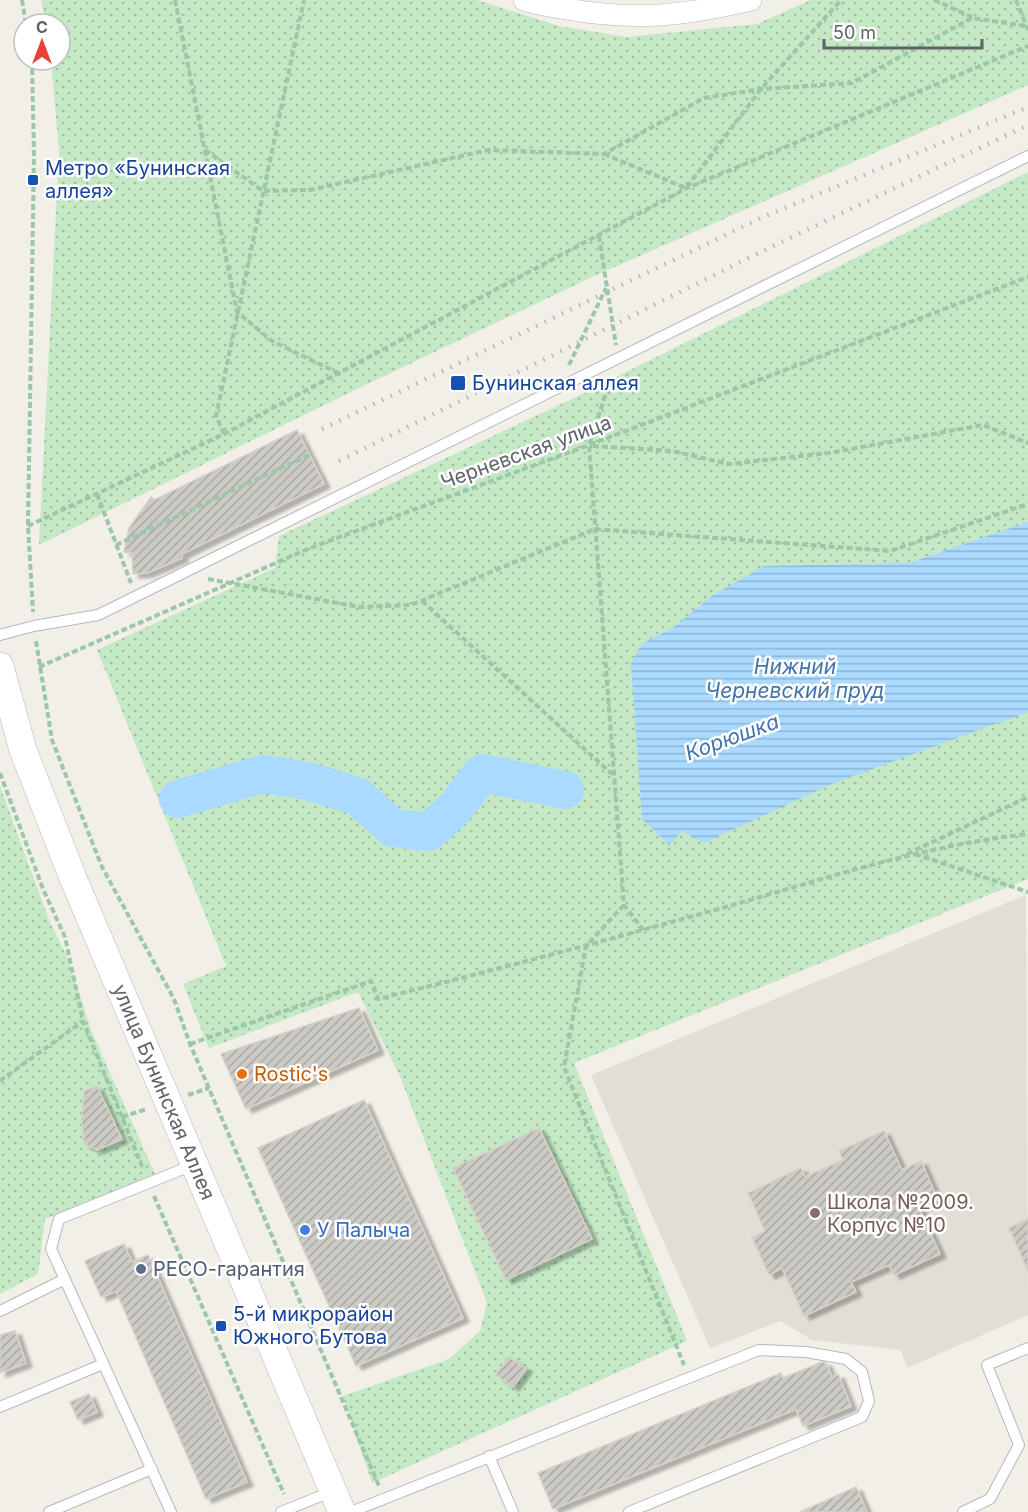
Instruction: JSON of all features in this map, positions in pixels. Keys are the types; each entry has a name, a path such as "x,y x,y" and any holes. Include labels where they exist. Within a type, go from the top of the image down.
{"street":[{"path":"525,0 591,13 643,18 696,13 751,0"},
{"name":"улица Бунинская Аллея","path":"0,666 24,750 73,878 338,1502"}],"lane":[{"path":"0,635 44,624 98,615 1028,156"},
{"path":"171,1512 51,1249 59,1220 193,1165"},
{"path":"0,1311 65,1279"},
{"path":"963,1512 990,1500 1019,1445 987,1365 1028,1348"},
{"path":"351,1512 759,1350 806,1352 846,1359 862,1372 869,1401 862,1417 629,1512"},
{"path":"0,1407 104,1364"},
{"path":"489,1456 513,1512"},
{"path":"49,1512 152,1469"},
{"path":"286,1510 338,1502"}],"path":[{"path":"175,0 237,312 272,341 339,373"},
{"path":"224,434 216,416 304,0"},
{"path":"687,188 761,89 841,0"},
{"path":"934,0 972,18 1027,28"},
{"path":"1016,0 1027,28"},
{"path":"604,154 704,98 761,89 852,83 972,18"},
{"path":"32,72 34,155 28,526 224,434 687,188 1028,46"},
{"path":"205,150 263,191 310,190 488,150 604,154 687,188"},
{"path":"599,236 618,358 589,445 624,905 643,930"},
{"name":"Черневская улица","path":"39,667 310,548 589,445 1028,277"},
{"path":"559,388 607,286"},
{"path":"589,445 672,451 729,464 829,453 983,425 1028,443"},
{"path":"116,545 309,455"},
{"path":"97,494 136,596"},
{"path":"180,574 359,607 411,605 595,529 890,551 1028,504"},
{"path":"422,601 613,775"},
{"path":"52,740 102,867 174,999 190,1044 384,1499"},
{"path":"0,774 43,889 65,937 83,1021 286,1510"},
{"path":"901,857 1028,797"},
{"path":"190,1044 371,981 378,999 586,946 901,857 983,839 1028,834"},
{"path":"914,854 1028,892"},
{"path":"624,905 586,946 564,1067 689,1378"},
{"path":"0,1082 83,1021"}],"shaded area":[{"name":"Школа №2009. Корпус №10","path":"1026,895 1028,1315 907,1368 901,1350 812,1340 780,1321 710,1348 591,1075"}],"green space":[{"path":"41,0 477,0 559,26 626,37 757,24 811,0 1028,0 1028,85 592,277 39,545 59,152 52,72 72,72 72,12 44,12"},
{"path":"1028,172 1028,879 574,1063 687,1341 372,1483 343,1396 449,1359 480,1331 487,1303 399,1074 358,992 209,1048 183,984 226,966 97,650 275,568 279,536 574,398"},
{"path":"0,786 49,920 69,961 91,1030 155,1174 45,1219 38,1274 0,1294"}],"water":[{"name":"Нижний Черневский пруд","path":"1028,522 1028,712 834,783 704,843 682,831 669,845 642,819 631,664 642,644 674,627 713,595 764,566 909,563"}],"building":[{"path":"297,430 324,484 182,554 182,558 147,573 133,574 132,553 124,552 129,528 151,497 154,500"},
{"path":"359,1008 378,1050 246,1109 221,1054"},
{"path":"97,1086 122,1139 97,1150 84,1144 82,1120 84,1091"},
{"path":"364,1100 463,1318 356,1366 258,1148"},
{"path":"539,1128 592,1239 506,1280 453,1168"},
{"path":"884,1131 902,1170 921,1161 938,1200 919,1208 940,1254 894,1275 889,1265 851,1282 856,1292 804,1316 782,1268 769,1275 752,1237 765,1231 748,1193 801,1168 805,1177 843,1160 839,1151"},
{"path":"1028,1219 1028,1271 1009,1228"},
{"path":"124,1244 132,1262 148,1255 247,1482 206,1499 116,1291 101,1297 85,1261"},
{"path":"15,1331 26,1363 0,1373 0,1335"},
{"path":"509,1357 526,1369 513,1387 496,1375"},
{"path":"822,1362 826,1363 832,1377 838,1374 851,1406 803,1426 796,1409 553,1509 538,1473 781,1373 783,1378"},
{"path":"89,1394 97,1412 78,1420 70,1402"},
{"path":"856,1487 867,1512 800,1512"}],"waterway":[{"name":"Корюшка","path":"178,799 263,774 308,781 357,796 393,828 429,832 456,807 482,773 565,790"}],"railway":[{"path":"322,429 763,217 1028,107"},
{"path":"339,461 777,244 1028,125"}],"place":[{"name":"Метро «Бунинская аллея»","path":"33,180"},
{"name":"Бунинская аллея","path":"458,383"},
{"name":"Rostic's","path":"242,1074"},
{"name":"Школа №2009. Корпус №10","path":"815,1213"},
{"name":"У Палыча","path":"305,1230"},
{"name":"РЕСО-гарантия","path":"141,1269"},
{"name":"5-й микрорайон Южного Бутова","path":"221,1326"}]}
